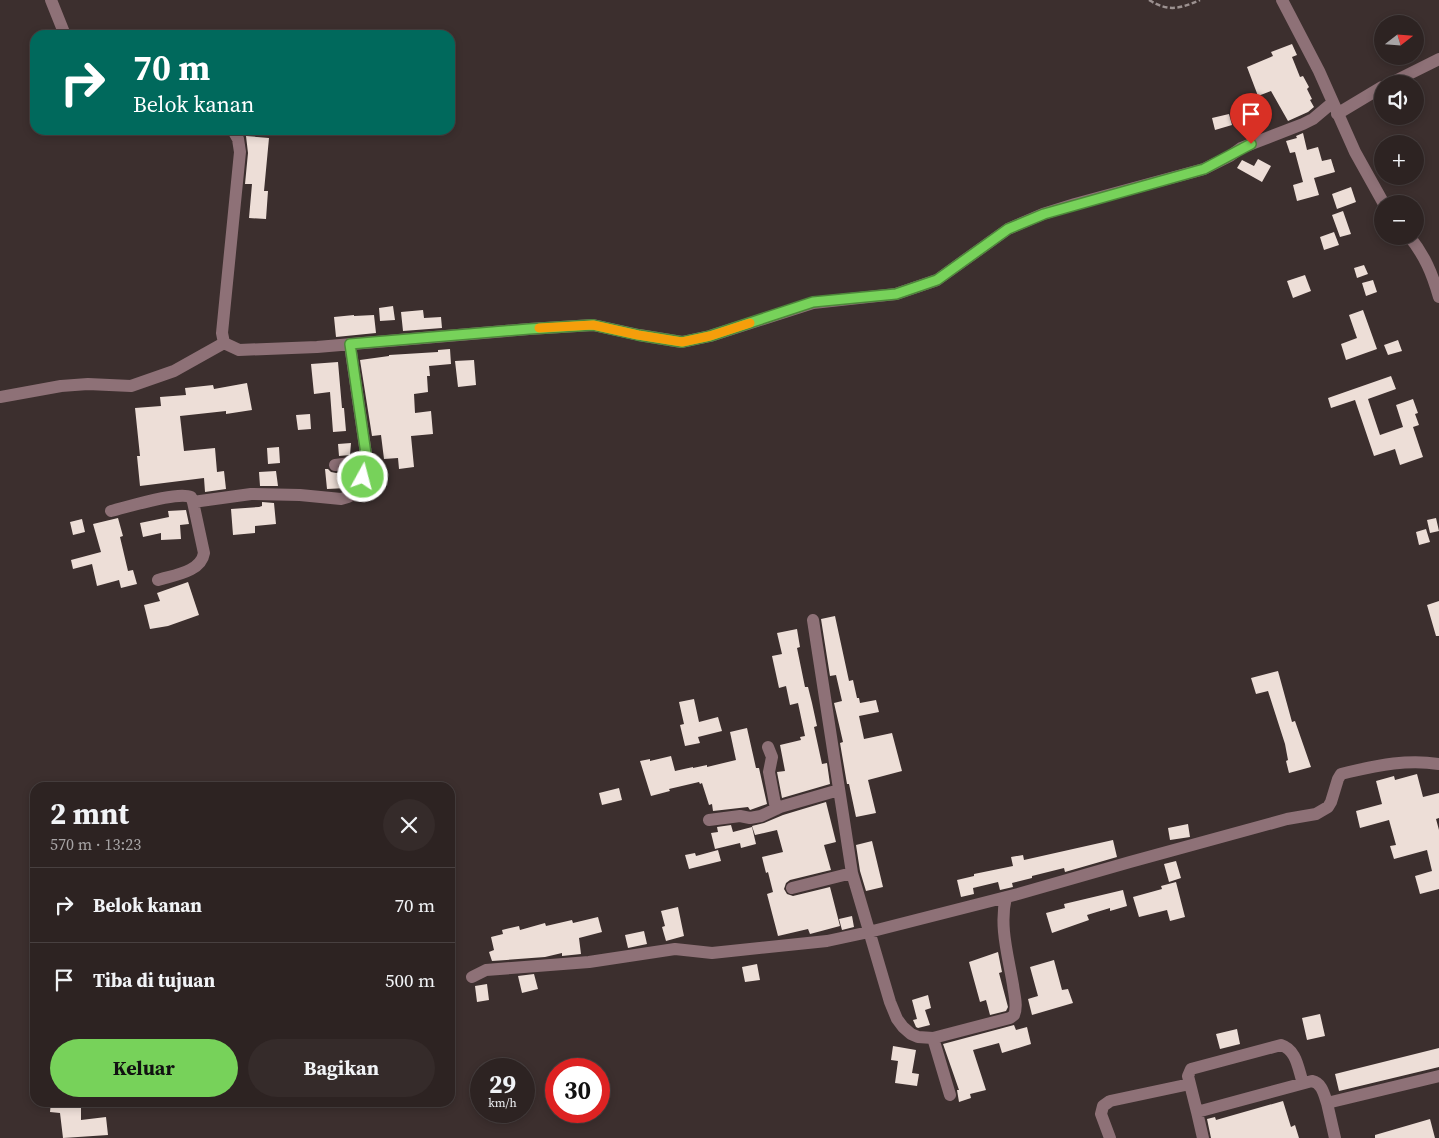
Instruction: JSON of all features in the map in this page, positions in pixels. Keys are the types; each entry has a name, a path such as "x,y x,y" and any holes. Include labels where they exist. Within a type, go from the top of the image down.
{"street":[{"path":"51,0 63,30"},
{"path":"1282,0 1319,72 1355,152 1379,195"},
{"path":"1407,75 1439,59"},
{"path":"224,343 239,350 350,344 593,325 682,342 710,336 813,302 896,294 937,280 1008,229 1017,225 1076,204 1204,169 1223,160 1241,148 1303,124 1374,91"},
{"path":"224,343 222,333 240,152 236,135"},
{"path":"1416,245 1433,274 1439,298"},
{"path":"0,397 61,386 88,384 130,386 174,371 224,343"},
{"path":"193,502 251,494 300,495 341,499 352,495 363,477 367,461 350,344"},
{"path":"335,465 367,461"},
{"path":"111,511 157,499 192,497 203,545 203,560 194,568 158,580"},
{"path":"813,620 852,873 890,1002 902,1027 911,1034 918,1037 934,1038 1010,1018 1014,1015 1016,1004 1004,941 1002,919 1006,897"},
{"path":"768,747 772,756 769,772 776,809"},
{"path":"472,977 486,970 589,962 675,949 712,953 827,941 869,932 1006,897 1287,820 1316,814 1328,807 1338,779 1342,774 1397,762 1422,761 1439,764"},
{"path":"709,820 740,816 750,818 762,816 776,809 839,790"},
{"path":"792,888 852,873"},
{"path":"934,1038 950,1095"},
{"path":"1203,1138 1188,1076 1191,1069 1281,1046 1287,1047 1293,1052 1303,1083"},
{"path":"1327,1103 1439,1076"},
{"path":"1197,1112 1303,1083 1317,1082 1321,1085 1327,1103 1335,1138"},
{"path":"1110,1138 1101,1114 1103,1106 1110,1101 1190,1084"}],"path":[{"path":"1149,0 1167,9 1184,7 1200,0"}],"building":[{"path":"1292,44 1297,55 1292,57 1300,77 1303,76 1309,87 1307,89 1314,107 1308,112 1288,121 1271,91 1258,96 1247,67 1273,56 1271,52"},
{"path":"1229,114 1232,125 1215,130 1212,118"},
{"path":"1303,133 1307,150 1318,147 1322,161 1331,159 1335,172 1314,178 1319,195 1297,201 1293,185 1303,182 1295,152 1290,153 1286,141 1297,138 1296,136"},
{"path":"246,136 269,138 264,191 268,191 266,219 249,218 252,184 245,184 248,153"},
{"path":"1258,159 1271,166 1262,182 1237,168 1242,160 1254,166"},
{"path":"1351,187 1356,202 1337,209 1332,194"},
{"path":"1343,211 1351,234 1340,237 1332,215"},
{"path":"1334,232 1339,245 1324,250 1320,237"},
{"path":"1364,265 1368,274 1357,278 1354,268"},
{"path":"1305,275 1311,291 1293,298 1287,281"},
{"path":"1373,280 1377,292 1366,296 1362,283"},
{"path":"393,306 395,320 380,321 379,308"},
{"path":"423,310 424,318 441,317 442,328 403,331 401,312"},
{"path":"1363,310 1377,349 1346,360 1341,344 1357,338 1349,315"},
{"path":"374,315 376,333 336,337 334,317"},
{"path":"1398,340 1402,351 1388,355 1384,345"},
{"path":"450,349 451,364 429,366 430,376 427,376 428,392 414,394 415,413 431,411 433,434 411,436 414,467 399,469 398,458 384,459 381,435 372,436 360,360 389,355 438,352 438,350"},
{"path":"474,360 476,385 458,387 455,361"},
{"path":"338,362 346,431 333,432 330,392 314,394 311,364"},
{"path":"1391,376 1396,389 1368,399 1380,435 1403,427 1396,405 1413,399 1418,413 1415,414 1419,425 1413,427 1423,457 1400,465 1395,449 1374,456 1355,400 1331,408 1328,398"},
{"path":"247,383 252,410 226,414 226,411 180,416 184,451 215,448 217,472 224,471 226,489 205,492 204,478 140,486 137,456 140,456 135,408 161,406 160,397 186,395 185,388 213,385 214,389"},
{"path":"310,414 311,429 298,430 296,415"},
{"path":"351,443 350,455 339,456 338,444"},
{"path":"279,447 280,463 268,464 267,448"},
{"path":"325,469 336,473 352,471 353,479 347,488 327,489"},
{"path":"276,471 278,486 260,486 259,472"},
{"path":"262,502 274,503 276,524 255,526 255,533 233,535 231,509 259,507 262,506"},
{"path":"186,510 189,524 180,525 181,539 161,540 161,533 143,537 140,523 169,517 168,511"},
{"path":"118,518 123,536 120,537 128,571 133,570 137,584 121,588 119,580 97,586 92,564 73,569 71,560 101,552 93,524"},
{"path":"1436,518 1439,531 1430,533 1427,520"},
{"path":"82,519 85,532 73,535 70,522"},
{"path":"1426,529 1430,542 1419,545 1416,532"},
{"path":"188,582 199,615 168,626 150,629 144,605 160,601 157,593"},
{"path":"1439,601 1439,636 1436,636 1427,605"},
{"path":"835,616 849,681 853,680 860,703 876,700 879,712 859,716 864,739 892,733 902,771 868,780 876,813 856,817 849,784 847,784 840,743 843,742 834,703 842,701 836,675 830,676 821,619"},
{"path":"797,629 800,647 797,648 805,687 808,687 817,726 814,727 822,764 827,763 830,784 782,798 777,772 785,771 780,745 801,740 800,737 805,736 798,703 790,705 786,686 779,688 772,656 782,654 777,633"},
{"path":"1278,671 1292,722 1295,721 1311,767 1289,773 1285,744 1268,691 1256,694 1251,678"},
{"path":"694,699 699,722 718,717 722,731 698,737 700,743 685,746 680,725 684,724 679,702"},
{"path":"747,728 767,804 750,810 748,807 713,811 712,804 709,805 702,783 700,784 699,782 669,789 670,791 651,796 640,761 650,759 650,761 671,756 675,771 707,765 707,767 736,760 730,732"},
{"path":"1417,774 1423,797 1439,793 1439,818 1436,819 1439,830 1439,889 1420,894 1415,876 1432,871 1427,850 1394,859 1390,846 1396,845 1389,820 1360,828 1356,811 1382,804 1376,781 1394,776 1395,780"},
{"path":"619,788 622,800 602,805 599,793"},
{"path":"826,802 836,842 824,845 831,870 790,880 786,883 784,889 787,894 793,896 830,887 840,926 810,934 808,929 778,936 767,894 773,892 762,857 783,852 777,830 755,835 752,826"},
{"path":"1188,824 1190,837 1170,840 1168,828"},
{"path":"731,825 733,832 752,827 756,844 741,848 740,843 715,849 711,833 718,832 717,827"},
{"path":"1113,840 1117,857 1065,872 1064,868 1032,876 1032,878 1012,883 1013,887 1000,890 998,882 973,888 974,894 961,897 957,880 974,876 974,874 1013,866 1011,857 1023,855 1024,860"},
{"path":"872,841 883,887 866,891 860,871 856,845"},
{"path":"718,850 721,861 689,869 685,855 695,853 696,856"},
{"path":"1176,861 1181,878 1169,882 1164,864"},
{"path":"1176,882 1185,917 1170,921 1167,910 1139,917 1133,897 1162,889 1161,886"},
{"path":"1123,890 1127,906 1110,911 1110,908 1087,915 1089,920 1052,933 1046,913 1065,908 1064,904"},
{"path":"678,907 684,936 666,941 662,927 665,926 661,911"},
{"path":"852,916 854,927 842,930 839,919"},
{"path":"598,917 602,932 579,938 581,954 562,956 562,953 545,957 492,961 489,952 494,950 491,937 503,934 502,930 519,926 520,930 545,923 546,926 572,920 573,923"},
{"path":"644,931 647,944 628,948 625,935"},
{"path":"998,952 1002,972 999,973 1008,1007 1006,1011 990,1015 986,1000 980,1002 969,962"},
{"path":"1054,960 1062,990 1068,989 1073,1003 1032,1015 1028,999 1038,996 1030,967"},
{"path":"757,964 760,980 745,982 742,967"},
{"path":"534,974 538,989 522,993 518,976"},
{"path":"487,984 489,1000 477,1002 475,986"},
{"path":"928,995 931,1008 925,1010 930,1025 918,1028 913,1020 917,1019 912,1000"},
{"path":"1320,1014 1325,1036 1307,1040 1302,1018"},
{"path":"1014,1025 1016,1030 1027,1027 1031,1044 1002,1053 999,1043 973,1050 986,1090 970,1094 971,1098 959,1102 957,1090 959,1090 943,1044"},
{"path":"1237,1029 1240,1044 1220,1049 1216,1034"},
{"path":"893,1046 916,1050 912,1073 919,1074 917,1086 895,1083 898,1061 891,1060"},
{"path":"1439,1048 1439,1067 1339,1091 1335,1074"},
{"path":"1283,1101 1291,1127 1295,1125 1299,1138 1211,1138 1207,1119 1215,1117 1216,1120"},
{"path":"50,1107 81,1107 81,1120 106,1117 108,1135 63,1138 60,1113 50,1112"},
{"path":"1430,1119 1435,1138 1375,1138 1375,1135"}],"slow traffic":[{"path":"539,328 593,325 682,342 710,336 750,323"}],"route":[{"path":"363,477 367,461 350,344 593,325 682,342 710,336 813,302 896,294 937,280 1008,229 1044,214 1076,204 1204,169 1251,144"}]}
